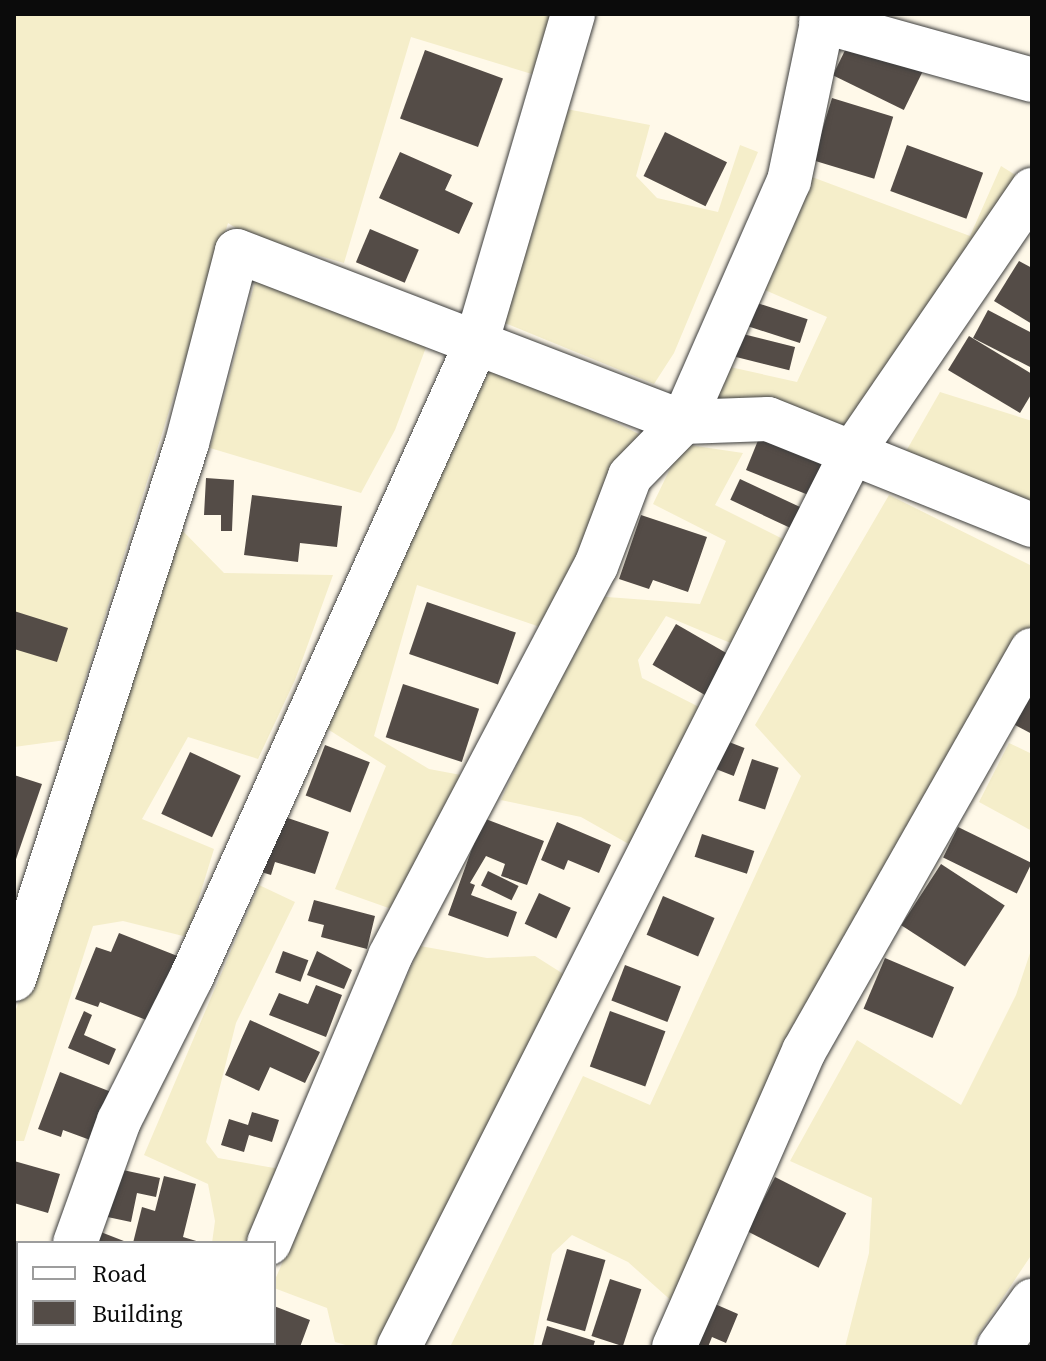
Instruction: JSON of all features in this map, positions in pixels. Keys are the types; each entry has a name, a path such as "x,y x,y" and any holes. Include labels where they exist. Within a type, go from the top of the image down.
{"street":[{"path":"76,1241 119,1121 191,978 476,344 573,14"},
{"path":"270,1241 390,956 596,566 630,476 683,422 789,181 822,17 1032,80"},
{"path":"399,1347 852,453 1032,190"},
{"path":"14,979 187,443 237,251 683,422 768,419 1032,525"},
{"path":"674,1347 804,1051 1032,650"},
{"path":"999,1347 1032,1301"}],"shaded area":[{"path":"14,14 557,14 535,75 411,37 344,263 247,235 228,223 66,740 14,747"},
{"path":"556,107 650,125 636,176 657,198 718,212 740,145 758,152 674,353 654,384 495,319"},
{"path":"1001,166 1017,176 843,434 788,403 720,401 709,391 730,367 797,382 827,317 760,288 812,177 970,236"},
{"path":"256,279 428,342 395,430 361,493 210,448"},
{"path":"493,363 641,435 540,627 417,585 374,736 429,769 461,775 397,911 335,889 386,766 318,723"},
{"path":"940,392 1032,421 1032,509 905,453"},
{"path":"682,444 743,453 715,505 787,541 740,647 666,616 638,660 642,678 703,709 634,847 581,817 501,800 594,596 700,604 726,541 653,504"},
{"path":"889,495 1032,566 1032,624 957,750 675,1304 628,1262 572,1235 552,1254 533,1347 450,1347 583,1076 650,1105 801,776 755,725"},
{"path":"177,525 224,573 333,575 295,680 258,759 188,737 142,819 214,849 187,937 123,921 93,926 24,1141 14,1141 14,1014 48,933"},
{"path":"1009,743 1032,754 1032,831 979,802"},
{"path":"259,885 295,902 236,1023 206,1142 218,1158 280,1169 253,1241 212,1241 215,1221 208,1184 144,1155"},
{"path":"420,946 487,958 535,956 565,975 381,1347 353,1347 335,1342 327,1308 276,1289 276,1277"},
{"path":"1032,947 1032,1254 970,1347 845,1347 869,1253 872,1198 790,1161 857,1040 961,1105 1016,995"}],"building":[{"path":"853,34 924,69 904,110 833,75"},
{"path":"425,50 503,78 478,147 400,119"},
{"path":"832,98 893,117 874,179 813,160"},
{"path":"665,132 727,162 706,206 644,176"},
{"path":"907,145 983,173 966,219 890,191"},
{"path":"400,152 452,175 445,190 473,203 459,234 379,198"},
{"path":"370,229 419,250 405,283 356,262"},
{"path":"1019,261 1032,268 1032,324 994,301"},
{"path":"742,298 808,319 800,343 734,322"},
{"path":"988,310 1032,333 1032,368 973,338"},
{"path":"731,331 795,347 789,370 725,354"},
{"path":"969,336 1032,374 1032,393 1020,413 948,370"},
{"path":"761,433 834,455 816,498 746,470"},
{"path":"206,478 234,480 232,531 221,531 221,515 204,515"},
{"path":"740,479 810,512 800,532 730,500"},
{"path":"252,495 342,506 337,547 300,543 298,562 244,555"},
{"path":"641,515 707,537 688,592 653,580 649,589 619,579"},
{"path":"427,602 516,633 498,685 409,654"},
{"path":"14,611 68,628 57,662 14,649"},
{"path":"676,624 729,654 705,695 652,665"},
{"path":"403,684 479,709 462,762 386,737"},
{"path":"1032,693 1032,734 1015,725"},
{"path":"724,740 745,748 734,776 713,768"},
{"path":"325,745 370,762 350,813 306,795"},
{"path":"190,752 241,776 212,837 161,814"},
{"path":"752,759 779,768 765,809 738,801"},
{"path":"14,775 42,784 14,865"},
{"path":"276,814 329,832 315,874 275,862 271,875 258,871"},
{"path":"483,818 544,841 527,885 501,876 505,864 486,856 470,883 475,885 471,895 517,912 508,937 448,915"},
{"path":"557,822 611,845 599,873 568,860 564,870 541,860"},
{"path":"958,827 1032,863 1017,894 943,858"},
{"path":"702,834 754,851 747,874 695,857"},
{"path":"941,864 1005,905 965,967 901,925"},
{"path":"488,871 519,886 512,900 481,885"},
{"path":"539,893 571,908 556,939 525,924"},
{"path":"663,896 715,918 698,957 647,935"},
{"path":"314,900 375,916 367,949 321,937 324,925 308,921"},
{"path":"119,933 180,957 154,1023 100,1002 98,1007 75,999 96,947 111,952"},
{"path":"283,951 308,960 301,982 275,973"},
{"path":"317,951 352,970 344,989 307,975"},
{"path":"885,958 954,987 933,1038 864,1009"},
{"path":"625,965 681,987 667,1022 611,1000"},
{"path":"316,985 342,995 326,1037 269,1015 279,993 308,1004"},
{"path":"84,1011 92,1015 84,1035 116,1049 109,1065 68,1048"},
{"path":"610,1011 665,1031 645,1087 590,1066"},
{"path":"250,1020 320,1052 305,1083 270,1067 259,1091 225,1075"},
{"path":"60,1072 119,1095 101,1144 63,1130 61,1137 38,1129"},
{"path":"252,1112 279,1120 272,1142 249,1135 244,1152 221,1145 229,1119 248,1125"},
{"path":"14,1161 60,1174 48,1213 14,1203"},
{"path":"109,1167 160,1178 156,1197 137,1193 131,1222 98,1215"},
{"path":"164,1176 196,1184 183,1237 196,1241 134,1241 142,1207 155,1211"},
{"path":"775,1177 846,1213 819,1268 747,1231"},
{"path":"93,1229 124,1241 89,1241"},
{"path":"567,1249 605,1260 585,1331 547,1320"},
{"path":"610,1279 641,1289 623,1346 591,1336"},
{"path":"708,1301 738,1314 726,1343 712,1337 708,1347 688,1347"},
{"path":"276,1307 310,1320 300,1347 244,1347 276,1345"},
{"path":"547,1326 595,1341 593,1347 541,1347"}]}
